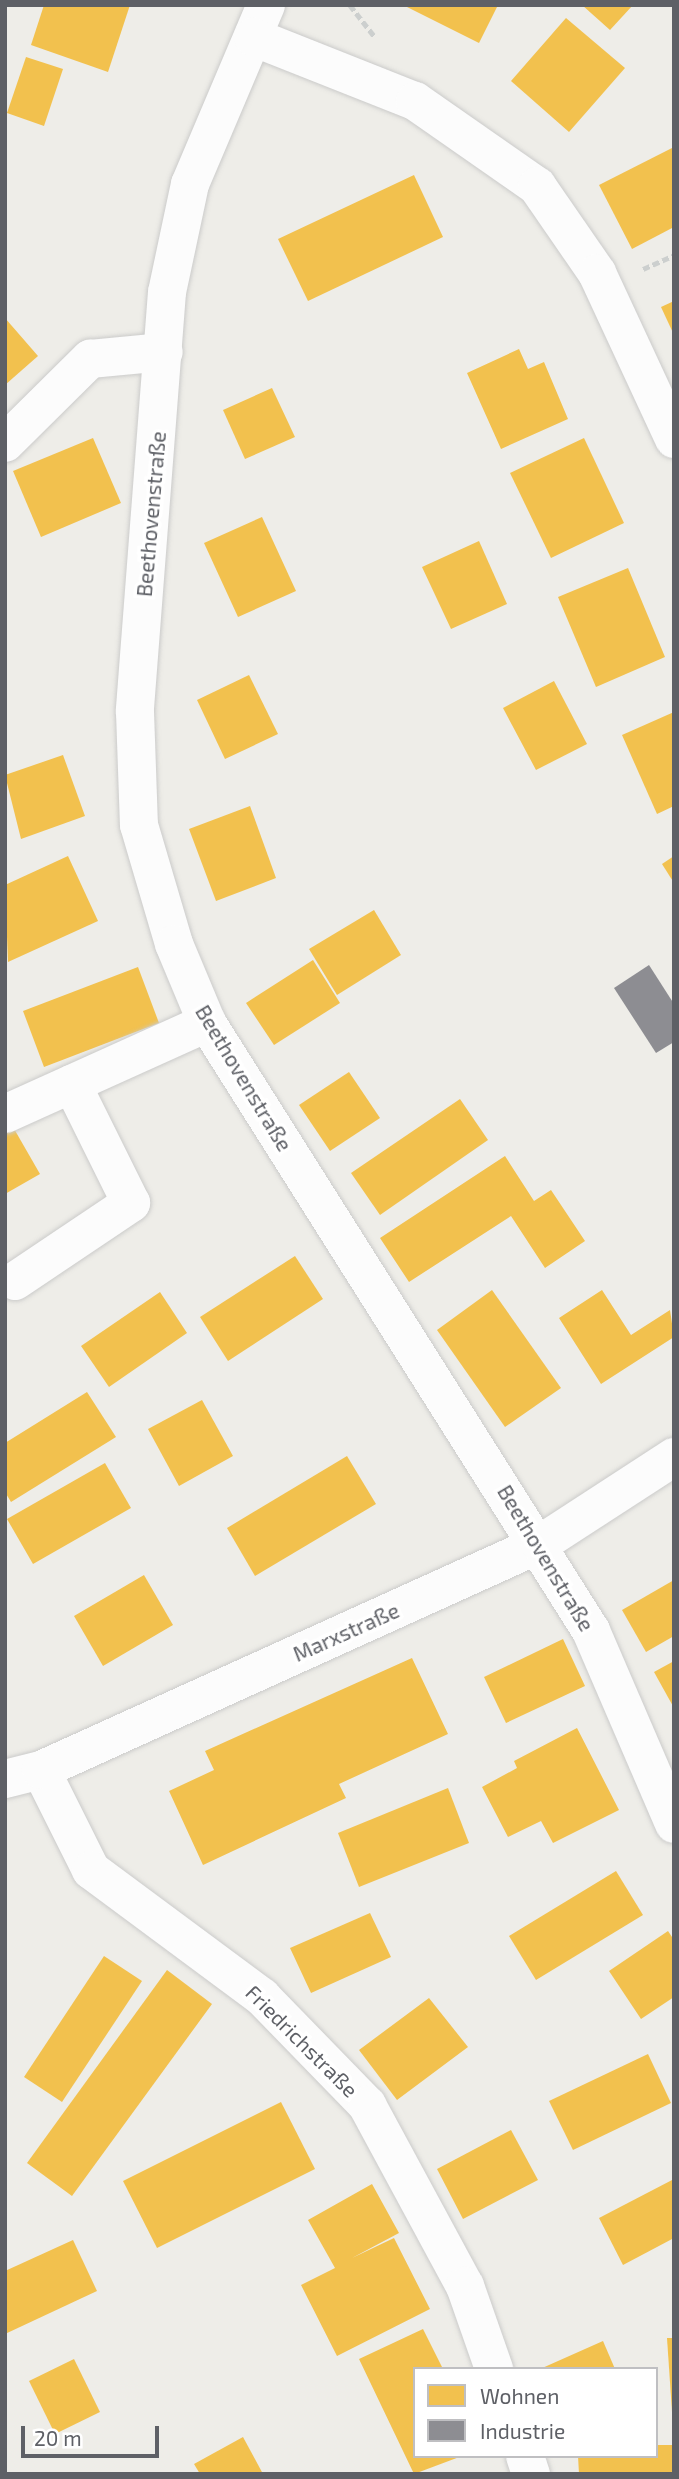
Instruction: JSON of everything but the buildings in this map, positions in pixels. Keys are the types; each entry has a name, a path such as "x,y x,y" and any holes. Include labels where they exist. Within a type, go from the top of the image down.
{"street":[{"name":"Beethovenstraße","path":"260,21 190,184 167,292 135,712 139,825 174,944 207,1023 540,1544 591,1631 674,1825"},
{"path":"260,21 415,101 537,186 597,273 674,439"},
{"path":"5,443 90,359 164,352"},
{"path":"5,1114 207,1023"},
{"path":"15,1281 131,1203 72,1084"},
{"name":"Marxstraße","path":"23,1775 540,1544 674,1457"},
{"name":"Friedrichstraße","path":"23,1775 91,1870 262,1997 367,2105 465,2286 493,2367"}]}
